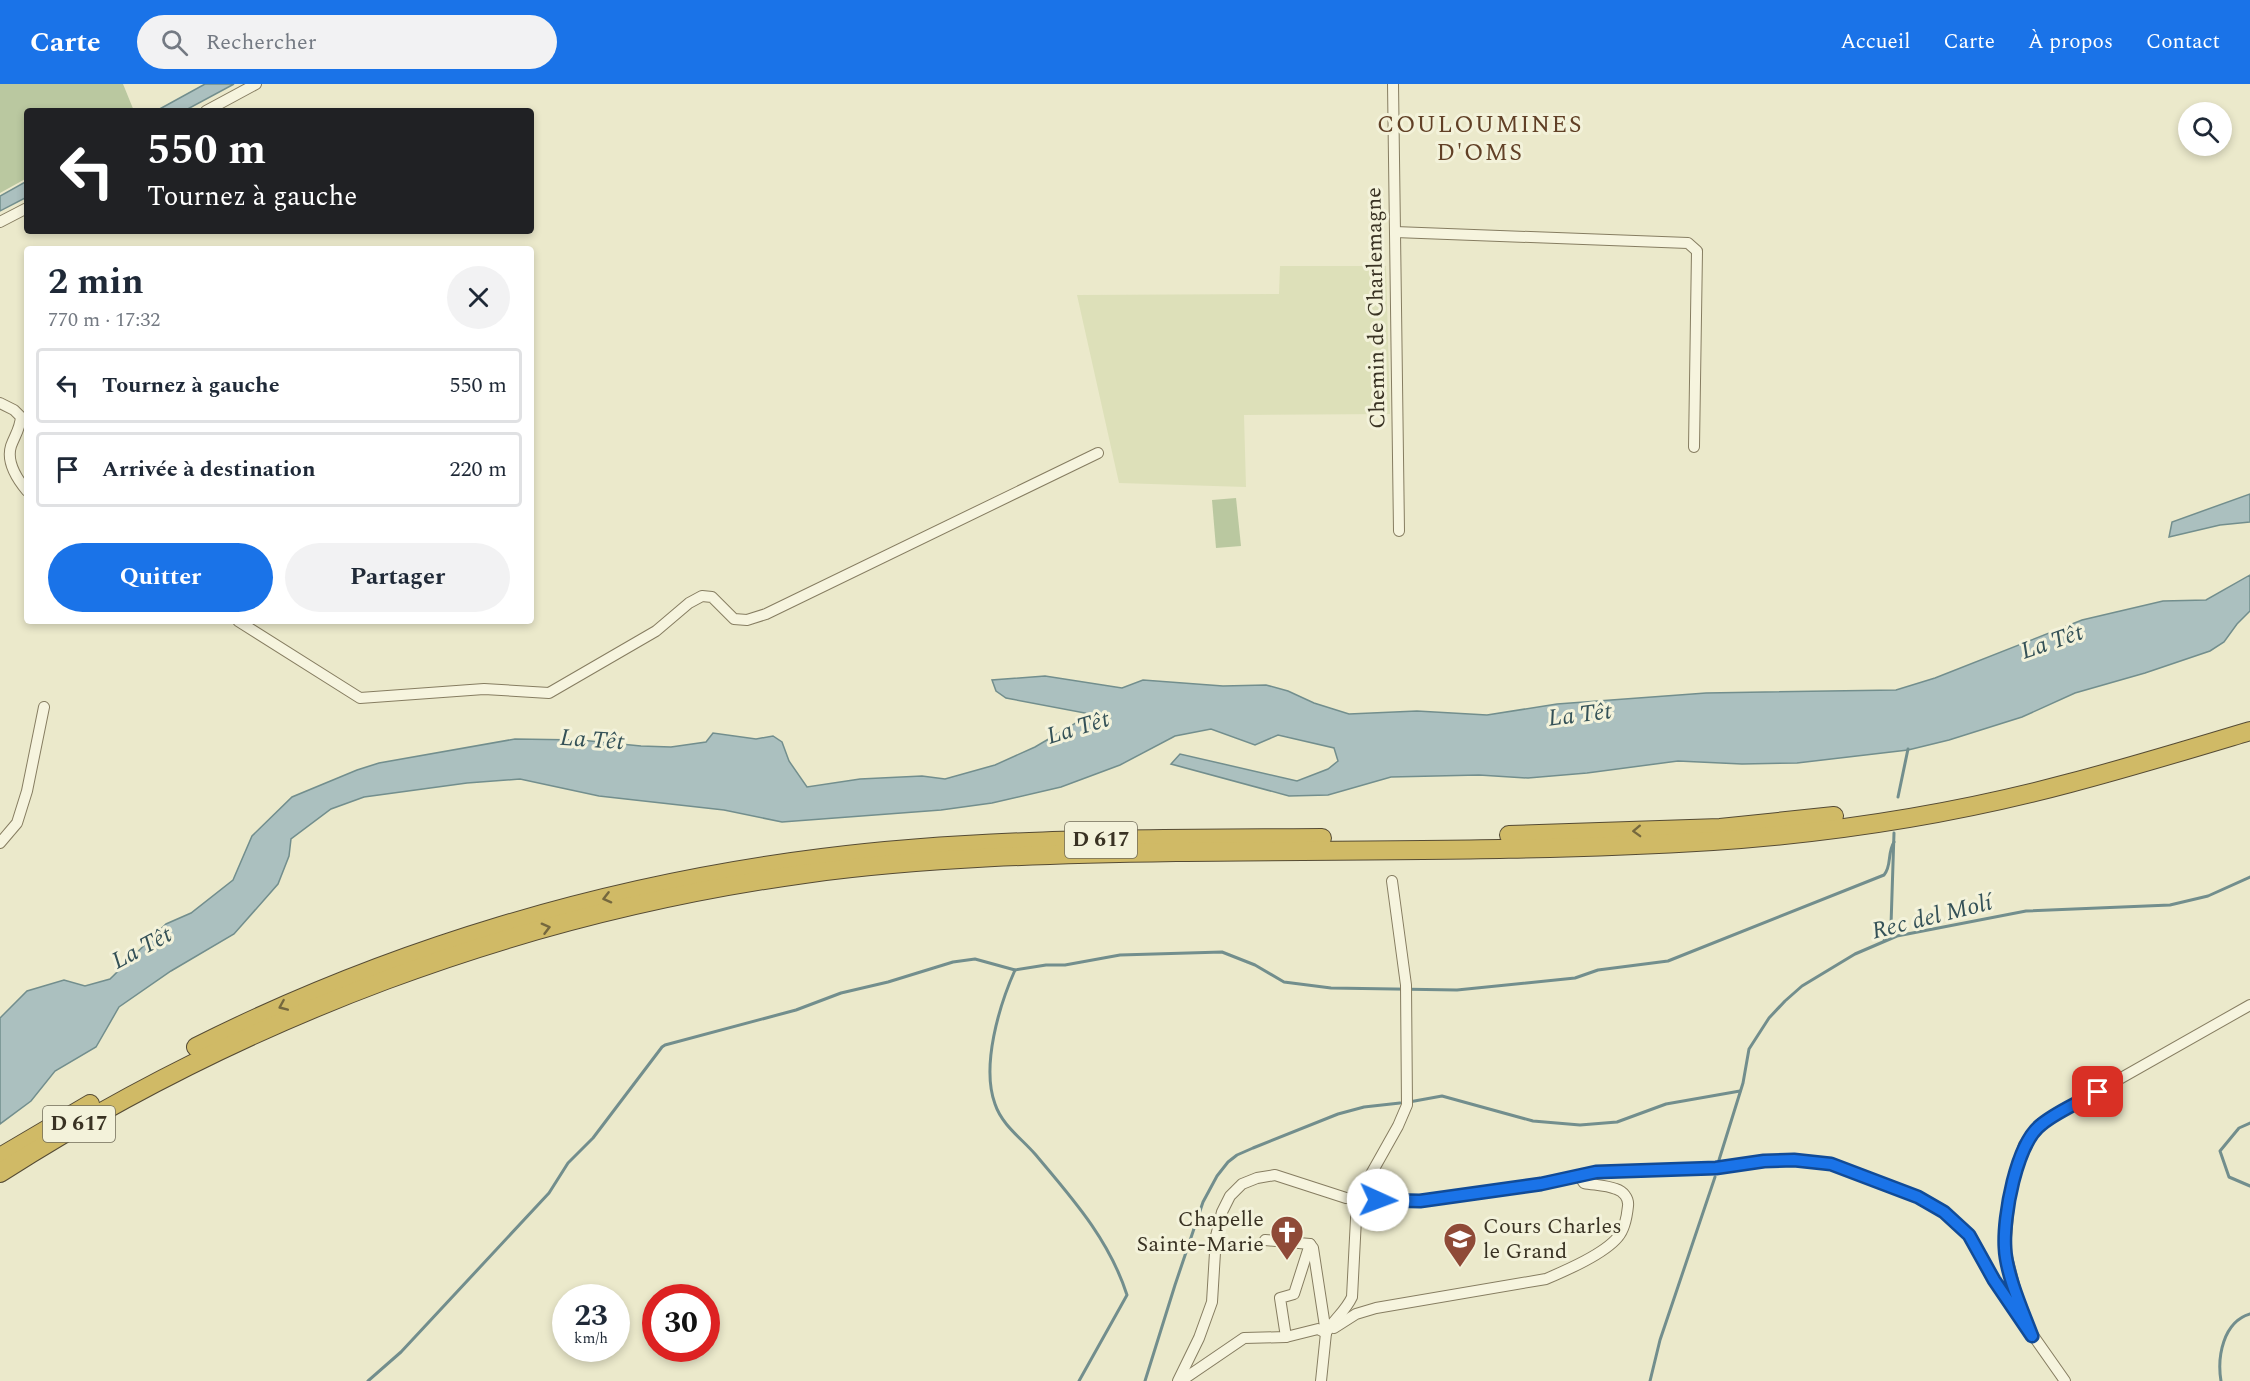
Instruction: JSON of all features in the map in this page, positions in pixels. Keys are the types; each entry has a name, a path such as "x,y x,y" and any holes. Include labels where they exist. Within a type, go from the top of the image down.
{"highway":[{"name":"D 617","path":"2,1156 128,1083 281,1006 433,948 561,909 678,882 821,858 906,849 1003,843 1490,836 1720,828 1831,817 1942,802 2065,774 2250,719"},
{"name":"D 617","path":"0,1173 79,1124 159,1079 325,1002 477,948 667,898 802,874 963,858 1627,845 1762,837 1902,818 2009,798 2078,781 2250,731"}],"street":[{"path":"212,108 256,84"},
{"name":"Chemin de Charlemagne","path":"1393,84 1399,531"},
{"path":"0,222 24,210"},
{"path":"1395,232 1688,243 1697,251 1694,447"},
{"path":"0,403 14,410 21,417 20,428 10,454 18,481 24,488"},
{"path":"242,624 360,698 484,689 549,693 656,631 689,603 702,596 712,597 734,619 747,620 766,614 1098,453"},
{"path":"0,843 17,823 27,791 44,707"},
{"path":"1326,1333 1330,1325 1346,1310 1352,1297 1357,1199 1398,1126 1407,1102 1406,992 1392,881"},
{"path":"2032,1336 2018,1300 2005,1249 2010,1192 2024,1145 2040,1124 2250,1005"},
{"path":"1180,1381 1212,1302 1216,1236 1222,1212 1230,1196 1242,1184 1257,1178 1275,1175 1346,1198 1420,1201 1541,1184 1596,1172 1716,1168 1764,1161 1794,1160 1831,1164 1918,1197 1944,1212 1969,1235 1994,1280 2065,1381"},
{"path":"1326,1333 1356,1314 1376,1308 1546,1279 1565,1271 1608,1246 1619,1236 1626,1221 1628,1202 1625,1195 1617,1189 1584,1183 1579,1176"},
{"path":"1265,1240 1310,1244"},
{"path":"1310,1244 1313,1248 1326,1333 1321,1381"},
{"path":"1287,1336 1280,1298 1294,1294 1310,1244"},
{"path":"1180,1381 1244,1338 1287,1336 1318,1329 1326,1333"}],"green space":[{"path":"0,84 123,84 133,108 24,108 24,180 0,193"},
{"path":"1280,266 1386,266 1390,414 1244,415 1246,487 1119,483 1077,295 1279,294"},
{"path":"1236,498 1241,546 1216,548 1212,500"}],"water":[{"path":"205,84 234,84 190,108 161,108"},
{"path":"24,183 24,199 0,211 0,196"},
{"path":"2250,494 2250,522 2220,525 2169,537 2172,522"},
{"name":"La Têt","path":"2250,575 2250,611 2224,642 2210,651 2075,693 2022,717 1908,750 1797,763 1742,764 1678,761 1528,778 1479,775 1391,777 1328,795 1289,796 1171,764 1180,754 1297,781 1328,769 1338,761 1334,748 1278,735 1255,745 1211,729 1175,736 1120,765 1061,787 992,803 941,810 782,822 724,810 599,796 520,779 467,783 364,797 331,809 291,839 289,856 278,884 234,934 171,971 119,1007 96,1047 55,1071 31,1101 0,1124 0,1018 27,991 64,980 85,986 110,979 166,924 191,913 233,880 252,836 292,797 379,763 515,739 580,740 671,747 706,742 713,733 756,739 773,736 782,742 789,761 807,787 860,779 922,776 945,779 995,765 1035,747 1081,720 1085,713 1006,698 996,691 992,680 1045,676 1122,688 1143,680 1223,686 1266,685 1349,714 1417,711 1487,715 1557,704 1706,693 1896,690 1935,678 2082,620 2163,601 2206,600"}],"waterway":[{"path":"1898,797 1908,749"},
{"path":"1884,941 1891,925 1894,833"},
{"path":"368,1381 401,1352 549,1193 568,1163 593,1138 665,1045 796,1010 841,993 888,982 953,962 975,959 1015,970 1046,965 1065,965 1120,955 1222,952 1255,965 1284,982 1331,988 1457,990 1575,978 1598,970 1668,961 1884,875 1894,842"},
{"name":"Rec del Molí","path":"1719,1160 1743,1083 1749,1049 1769,1018 1802,986 1855,954 1897,936 2026,911 2170,905 2208,896 2250,877"},
{"path":"1015,970 998,1018 991,1054 991,1089 995,1104 1007,1125 1035,1154 1100,1237 1127,1295 1079,1381"},
{"name":"Rec del Molí","path":"1409,1102 1442,1096 1533,1121 1580,1125 1617,1122 1666,1104 1740,1091"},
{"name":"Rec del Molí","path":"1145,1381 1203,1202 1217,1176 1228,1162 1253,1148 1338,1114 1364,1107 1400,1103"},
{"path":"2250,1123 2239,1128 2220,1151 2229,1177 2250,1186"},
{"path":"1650,1381 1660,1340 1715,1177"},
{"path":"2221,1381 2221,1351 2228,1332 2241,1318 2250,1314"}],"place":[{"name":"Chapelle Sainte-Marie","path":"1287,1261"},
{"name":"Cours Charles le Grand","path":"1460,1268"}],"district":[{"name":"COULOUMINES D'OMS","path":"1480,139"}],"route":[{"path":"1378,1200 1420,1201 1541,1184 1596,1172 1716,1168 1764,1161 1794,1160 1831,1164 1918,1197 1944,1212 1969,1235 1994,1280 2032,1336 2018,1300 2005,1249 2010,1192 2024,1145 2040,1124 2098,1092"}]}
